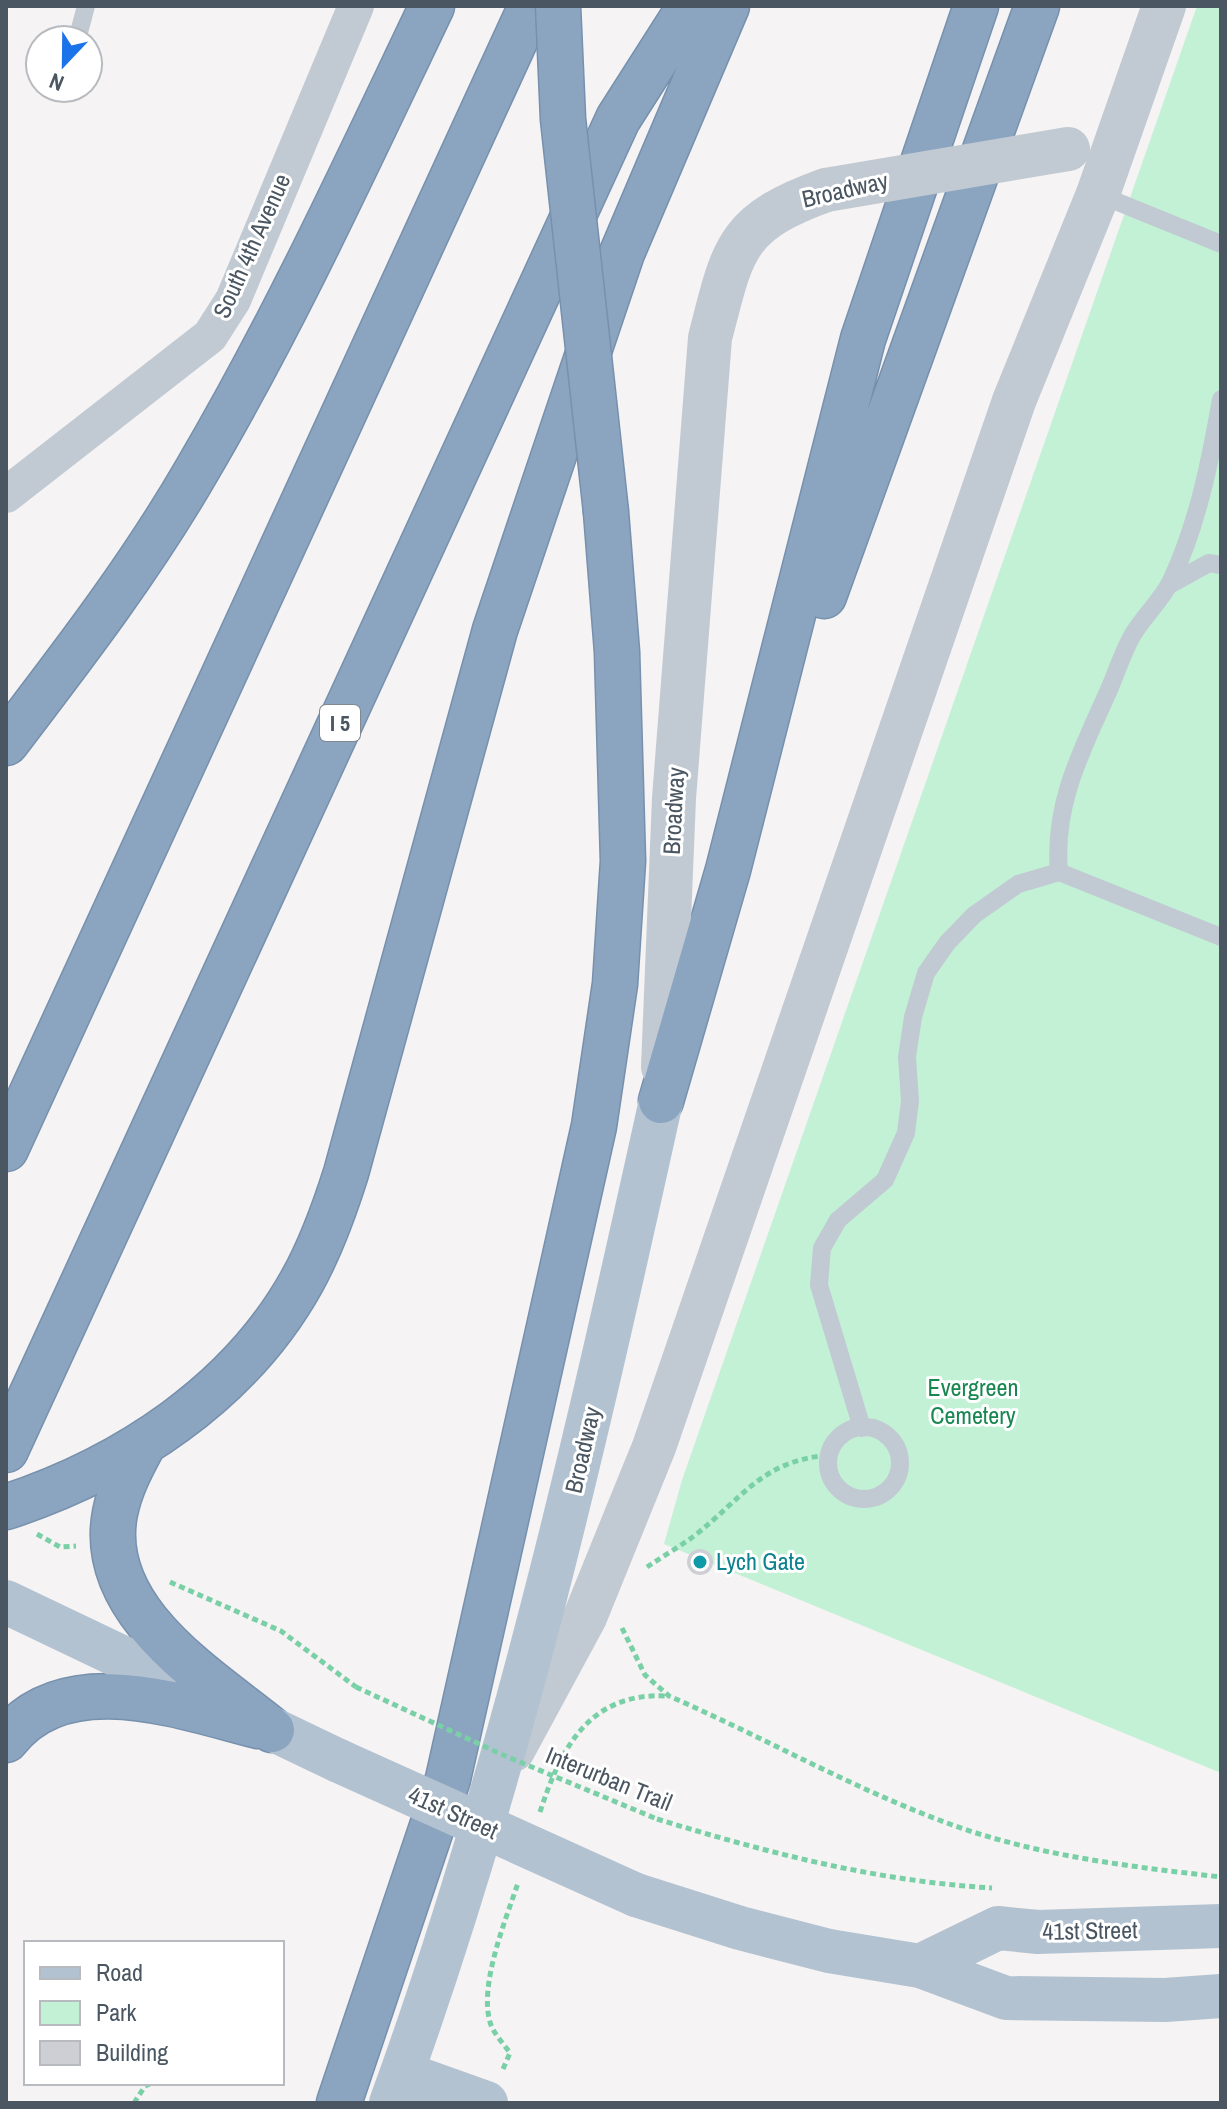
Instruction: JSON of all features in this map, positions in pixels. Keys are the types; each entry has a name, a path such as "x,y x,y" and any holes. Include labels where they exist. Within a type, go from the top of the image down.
{"highway":[{"path":"6,743 110,607 196,472 283,317 432,6"},
{"path":"6,1149 531,6"},
{"path":"339,2103 448,1779 594,1126 615,984 623,861 617,652 606,512 563,119 558,6"},
{"name":"I 5","path":"6,1450 618,119 690,6"},
{"path":"6,1507 143,1445 205,1399 271,1328 301,1283 326,1233 346,1173 495,630 622,253 727,6"},
{"path":"661,1101 728,870 863,339 976,6"},
{"path":"728,870 883,428 1037,6"},
{"path":"143,1445 122,1485 114,1515 113,1541 117,1566 132,1602 173,1646 272,1730"},
{"path":"6,1740 46,1707 102,1694 183,1707 272,1730"}],"main road":[{"name":"Broadway","path":"397,2088 500,1773 578,1475 661,1101"},
{"name":"41st Street","path":"22,1610 272,1730 636,1895 740,1928 829,1951 920,1966 1006,1998 1165,2000 1221,1996"},
{"name":"41st Street","path":"920,1966 998,1928 1038,1932 1221,1926"},
{"path":"397,2088 486,2103"}],"street":[{"name":"South 4th Avenue","path":"6,495 210,336 233,300 356,6"},
{"name":"Broadway","path":"500,1773 585,1617 617,1568 654,1447 1014,401 1098,194 1164,6"},
{"name":"Broadway","path":"661,1101 674,798 710,338 727,273 748,231 781,206 826,190 1068,149 1121,126"}],"lane":[{"path":"1098,194 1221,244"},
{"path":"1059,872 1057,843 1065,794 1081,749 1132,636 1169,585 1190,538 1209,469 1221,399"},
{"path":"1169,585 1209,563 1221,565"},
{"path":"862,1428 819,1285 822,1248 838,1220 885,1180 906,1133 910,1101 907,1057 913,1017 926,973 947,943 974,915 1018,884 1059,872 1221,937"},
{"path":"862,1428 874,1429 894,1443 900,1465 892,1487 871,1499 848,1495 832,1479 829,1455 841,1436 862,1428"}],"path":[{"path":"617,1568 693,1536 765,1472 805,1457 829,1455"},
{"path":"43,1540 60,1547 113,1541"},
{"name":"Interurban Trail","path":"165,1577 172,1584 281,1631 356,1687 592,1794 657,1819 797,1860 877,1877 1001,1888"},
{"path":"621,1617 633,1657 645,1675 669,1696 871,1792 963,1828 1043,1852 1221,1877"},
{"path":"134,2103 147,2085"}],"green space":[{"name":"Evergreen Cemetery","path":"1197,6 1221,6 1221,1773 664,1544 682,1480"}],"building":[{"name":"Lych Gate","path":"700,1549 709,1553 713,1562 709,1571 700,1575 691,1571 687,1562 691,1553"}],"place":[{"name":"Lych Gate","path":"700,1562"}]}
